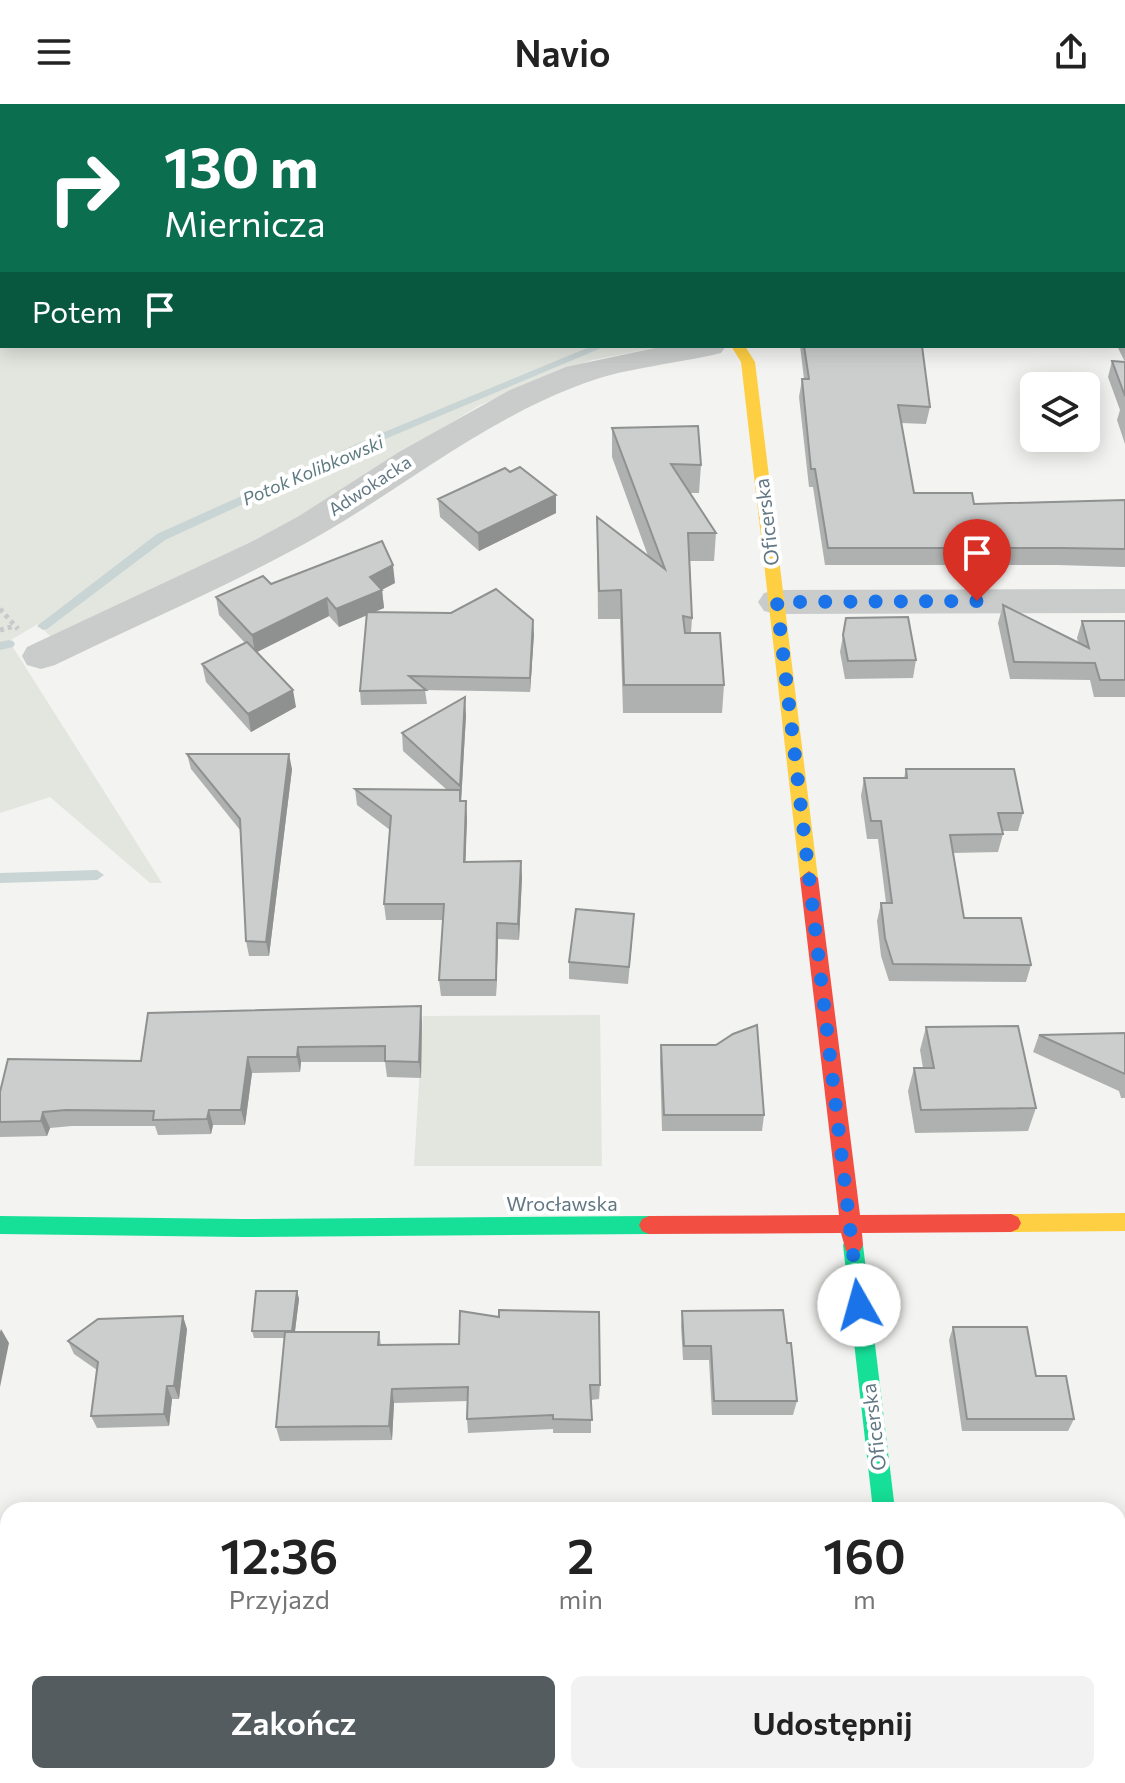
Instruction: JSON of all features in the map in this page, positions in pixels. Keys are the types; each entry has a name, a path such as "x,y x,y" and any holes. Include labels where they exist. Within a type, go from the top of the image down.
{"street":[{"name":"Adwokacka","path":"41,656 288,537 411,459 522,397 578,374 701,348"},
{"name":"Oficerska","path":"739,348 748,362 883,1502"},
{"path":"777,602 1125,601"},
{"name":"Wrocławska","path":"0,1225 258,1228 1125,1222"}],"path":[{"path":"0,609 16,626 0,630"}],"shaded area":[{"path":"0,348 654,348 592,360 480,405 279,529 51,637 38,624 9,641 162,883 150,883 50,797 0,813"},
{"path":"600,1015 602,1166 414,1166 423,1016"}],"building":[{"path":"804,348 922,348 930,407 898,405 914,493 972,493 974,504 1125,500 1125,549 828,548 815,469 811,469 802,379 809,379"},
{"path":"1112,361 1125,362 1125,396"},
{"path":"698,426 701,465 671,464 716,533 688,533 692,618 683,616 685,633 720,633 724,685 624,685 621,590 599,591 597,517 665,569 612,428"},
{"path":"520,467 556,495 478,533 438,499 505,468 510,472"},
{"path":"382,541 393,565 370,577 382,590 336,609 327,598 252,635 216,597 263,576 271,584"},
{"path":"496,589 533,620 530,678 409,676 426,690 360,691 367,612 451,613"},
{"path":"1003,605 1089,648 1082,621 1125,621 1125,680 1100,680 1095,663 1014,662"},
{"path":"908,617 916,660 848,661 843,635 846,618"},
{"path":"247,642 293,690 248,714 202,664"},
{"path":"465,697 460,786 402,733"},
{"path":"187,754 289,754 266,942 246,941 240,819"},
{"path":"906,769 1014,769 1023,813 998,813 1003,834 950,835 964,918 1021,918 1031,965 893,964 885,938 881,903 892,903 881,821 871,821 864,778 907,778"},
{"path":"355,789 460,790 460,801 466,801 464,862 521,861 518,924 497,923 496,980 439,980 444,904 384,904 391,816"},
{"path":"576,909 634,914 629,967 569,962"},
{"path":"421,1006 419,1062 385,1061 385,1046 298,1047 297,1057 248,1057 241,1110 209,1110 207,1119 153,1120 154,1111 66,1110 43,1112 41,1121 0,1122 0,1092 8,1059 141,1061 148,1013"},
{"path":"757,1025 764,1115 664,1115 661,1045 716,1045 733,1034"},
{"path":"1018,1026 1036,1108 921,1110 914,1068 934,1068 926,1027"},
{"path":"1125,1033 1125,1074 1039,1035"},
{"path":"256,1291 297,1291 292,1331 252,1331"},
{"path":"499,1310 599,1312 600,1385 590,1385 592,1420 553,1419 553,1415 467,1419 468,1387 392,1389 389,1426 276,1427 285,1332 379,1332 378,1345 459,1344 460,1311 499,1317"},
{"path":"783,1310 787,1343 791,1343 797,1401 714,1401 711,1346 684,1346 682,1311"},
{"path":"183,1316 174,1386 167,1386 164,1414 91,1416 98,1362 68,1341 98,1319"},
{"path":"953,1327 1027,1327 1036,1376 1066,1376 1074,1419 967,1419"}],"waterway":[{"name":"Potok Kolibkowski","path":"43,626 161,537 374,440 596,348"},
{"name":"Potok Kolibkowski","path":"0,646 9,644"},
{"path":"0,878 97,875"}],"traffic: fast":[{"path":"0,1225 242,1228 649,1225"},
{"path":"853,1245 883,1502"}],"traffic: slow":[{"path":"739,348 748,362 809,878"},
{"path":"1011,1223 1125,1222"}],"traffic: jam":[{"path":"809,878 853,1245"},
{"path":"649,1225 1011,1223"}],"route":[{"path":"859,1305 777,602 977,601"}]}
